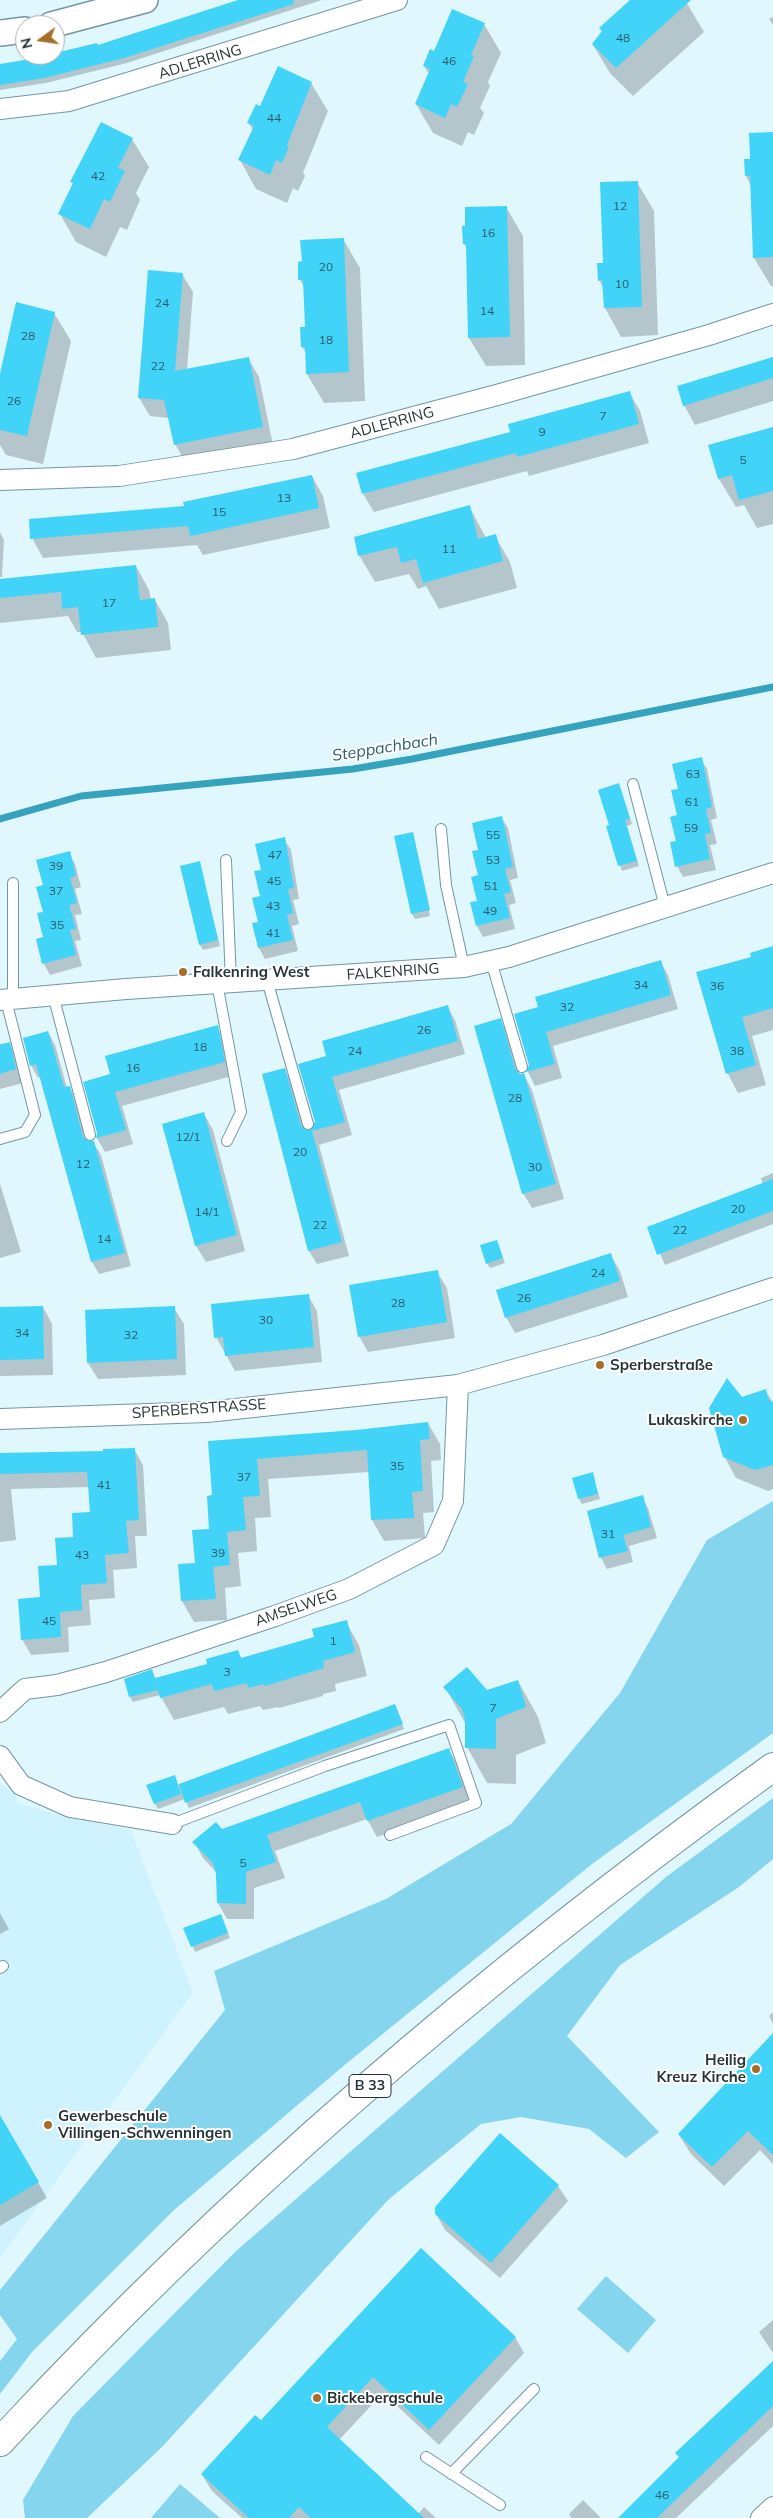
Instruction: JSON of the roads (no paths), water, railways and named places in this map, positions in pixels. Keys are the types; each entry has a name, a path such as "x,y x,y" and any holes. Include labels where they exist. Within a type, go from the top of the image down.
{"main road":[{"name":"B 33","path":"0,2442 74,2361 161,2276 340,2111 534,1948 622,1879 773,1767"}],"street":[{"path":"65,21 145,0"},
{"name":"ADLERRING","path":"0,109 69,101 397,0"},
{"path":"0,33 15,31"},
{"name":"ADLERRING","path":"0,480 119,476 293,449 497,395 709,335 773,314"},
{"name":"FALKENRING","path":"6,1000 224,982 464,967 491,961 773,873"},
{"name":"SPERBERSTRASSE","path":"0,1419 207,1412 458,1384 603,1345 773,1288"},
{"name":"AMSELWEG","path":"0,1712 25,1689 57,1685 106,1672 275,1616 349,1589 434,1545 453,1501 458,1384"},
{"path":"0,1756 21,1786 70,1807 172,1824"},
{"path":"761,2518 773,2507"}],"lane":[{"path":"633,784 665,907"},
{"path":"441,829 446,885 464,967"},
{"path":"226,860 224,982 240,1112 227,1140"},
{"path":"0,1140 25,1132 36,1116 6,1000 13,883"},
{"path":"491,961 522,1067"},
{"path":"267,980 308,1124"},
{"path":"52,995 90,1135"},
{"path":"172,1824 325,1766 449,1725 476,1804 390,1835"},
{"path":"450,2474 534,2389"},
{"path":"426,2457 500,2506"}],"waterway":[{"name":"Steppachbach","path":"0,819 81,796 353,769 412,759 773,687"}],"place":[{"name":"Falkenring West","path":"183,972"},
{"name":"Sperberstraße","path":"600,1365"},
{"name":"Lukaskirche","path":"743,1420"},
{"name":"Heilig Kreuz Kirche","path":"756,2069"},
{"name":"Gewerbeschule Villingen-Schwenningen","path":"48,2125"},
{"name":"Bickebergschule","path":"317,2398"}]}
